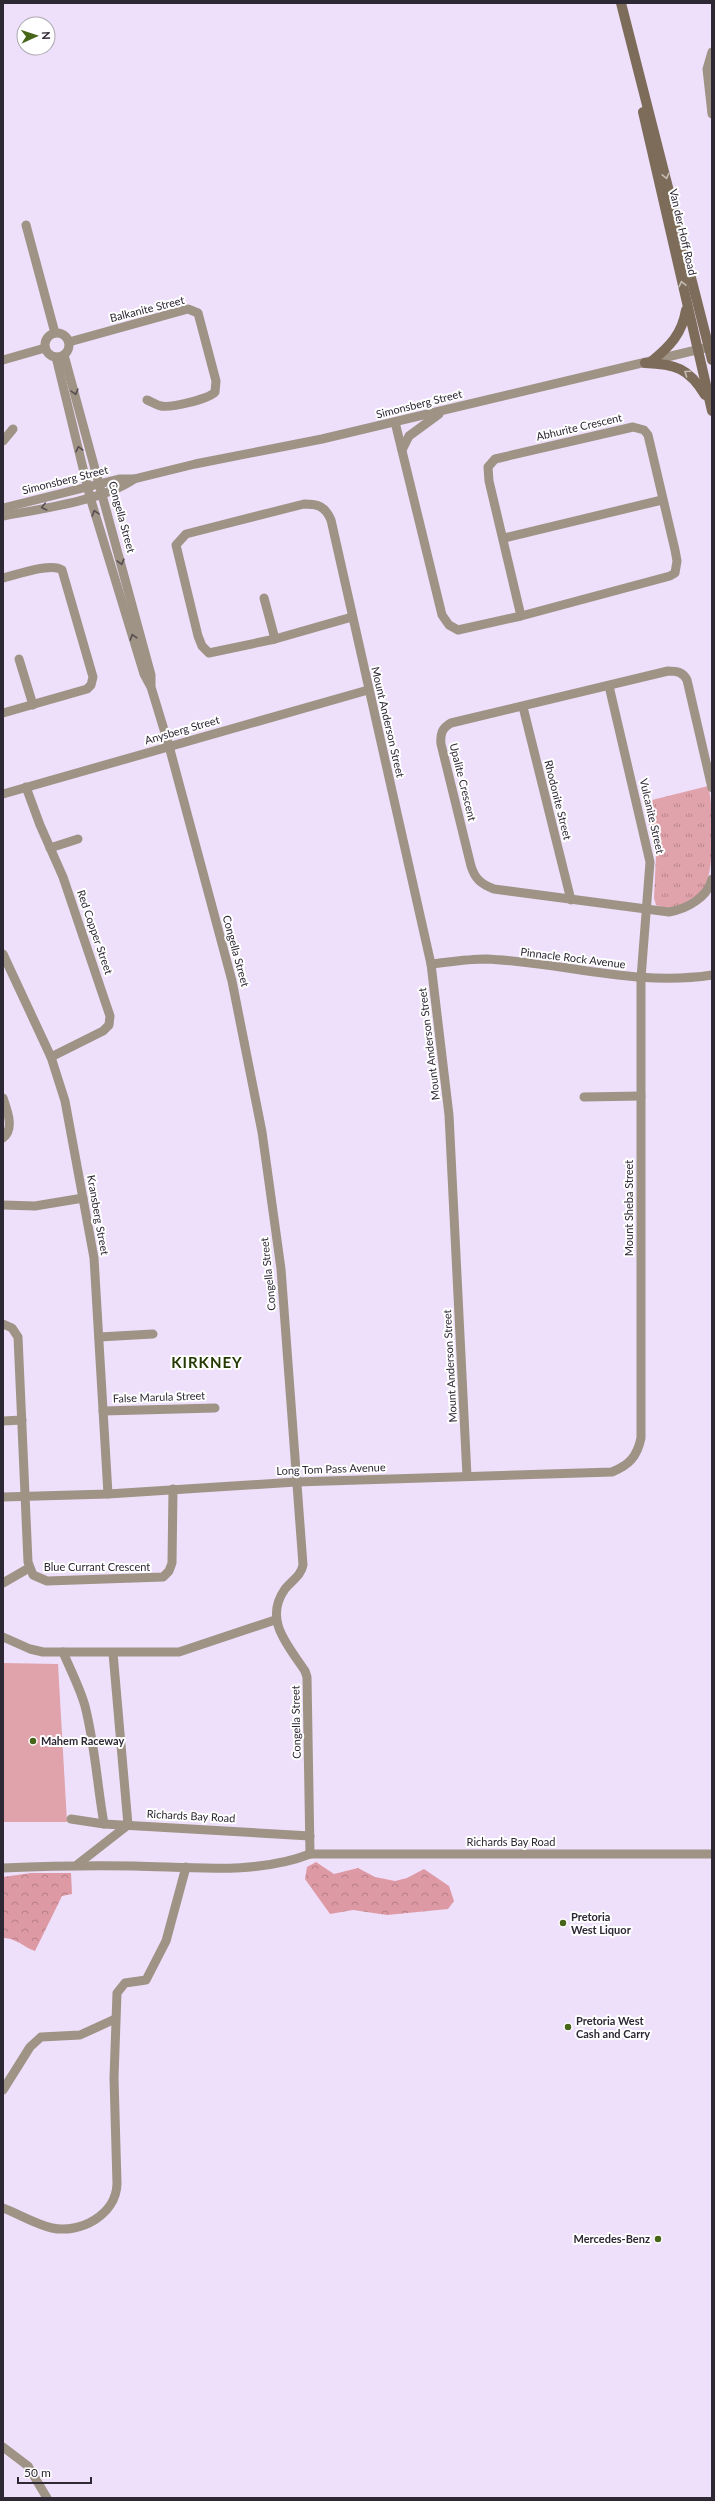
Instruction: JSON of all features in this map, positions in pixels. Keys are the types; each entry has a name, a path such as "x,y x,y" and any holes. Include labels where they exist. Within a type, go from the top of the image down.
{"main road":[{"name":"Van der Hoff Road","path":"621,3 634,57 640,72 712,360"},
{"name":"Van der Hoff Road","path":"634,57 635,74 711,407"},
{"path":"648,362 676,338 683,326 687,304"},
{"path":"648,362 665,364 686,372 699,385 711,407"}],"street":[{"path":"712,52 708,70 712,114"},
{"path":"26,225 55,333"},
{"name":"Balkanite Street","path":"69,342 188,309 198,313 216,381 215,392 209,397 173,406 162,406 147,400"},
{"path":"55,333 65,336 69,342 68,349 60,356 50,355 45,348 47,338 55,333"},
{"name":"Simonsberg Street","path":"3,508 119,479 134,479 195,464 322,439 709,347"},
{"path":"3,360 45,348"},
{"name":"Congella Street","path":"60,356 101,484 150,670 151,687"},
{"name":"Congella Street","path":"60,356 90,497 144,674 151,687 232,981 262,1132 281,1269 303,1565 302,1573 282,1594 275,1620 279,1632 305,1671 306,1677 310,1854"},
{"path":"402,450 409,436 433,418 449,409"},
{"name":"Abhurite Crescent","path":"395,422 445,620 454,629 464,630 521,616 670,576 675,572 677,561 648,435 644,430 638,427 503,458 490,463 488,472 521,616"},
{"path":"3,441 13,429"},
{"name":"Simonsberg Street","path":"3,516 90,497 122,488 134,479"},
{"path":"504,538 662,500"},
{"name":"Mount Anderson Street","path":"352,617 275,639 216,653 206,651 198,636 176,554 176,545 179,539 186,534 304,504 316,504 322,506 331,520 368,690 431,964 449,1115 467,1476"},
{"path":"3,578 50,567 58,567 62,570 93,674 92,682 86,689 3,713"},
{"path":"264,598 275,639"},
{"path":"19,659 33,705"},
{"name":"Upalite Crescent","path":"712,788 687,680 682,674 668,671 451,724 442,730 441,744 471,866 479,881 494,889 646,911 669,912 679,910 702,897 709,888 712,879"},
{"name":"Vulcanite Street","path":"609,686 648,852 649,872 641,978"},
{"name":"Anysberg Street","path":"3,794 368,690"},
{"name":"Rhodonite Street","path":"523,707 571,900"},
{"name":"Red Copper Street","path":"26,787 63,877 110,1016 109,1026 103,1032 51,1056"},
{"path":"50,848 78,840"},
{"name":"Kransberg Street","path":"3,954 51,1056 62,1086 94,1258 108,1494"},
{"name":"Pinnacle Rock Avenue","path":"431,964 485,959 641,978 691,978 712,975"},
{"path":"3,977 12,972"},
{"name":"Mount Sheba Street","path":"641,978 641,1438"},
{"path":"584,1097 641,1096"},
{"path":"3,1098 9,1121 8,1133 3,1138"},
{"path":"3,1205 35,1206 83,1198"},
{"name":"Blue Currant Crescent","path":"3,1324 12,1328 17,1334 29,1568 37,1578 47,1581 163,1577 169,1571 172,1563 173,1489"},
{"path":"99,1337 153,1334"},
{"name":"False Marula Street","path":"103,1411 215,1408"},
{"path":"3,1421 22,1420"},
{"name":"Long Tom Pass Avenue","path":"3,1497 108,1494 296,1482 612,1472 626,1466 634,1457 641,1438"},
{"path":"3,1583 29,1568"},
{"path":"3,1636 30,1649 63,1652 179,1652 275,1620"},
{"path":"63,1652 85,1704 95,1754 98,1791 104,1824"},
{"path":"78,1864 128,1825 113,1653"},
{"name":"Richards Bay Road","path":"71,1819 104,1824 310,1836"},
{"name":"Richards Bay Road","path":"3,1868 78,1864 247,1866 297,1860 310,1854 712,1854"},
{"path":"3,2208 50,2228 59,2228 97,2220 108,2208 117,2188 114,2078 115,2019 118,1989 125,1983 146,1980 163,1947 186,1866"},
{"path":"3,2090 30,2047 41,2037 80,2035 115,2019"},
{"path":"3,2447 28,2466 47,2498"}],"green space":[{"path":"708,786 711,809 712,840 710,870 707,882 703,891 688,901 672,908 660,907 656,905 654,898 656,856 644,802"},
{"name":"Mahem Raceway","path":"3,1663 58,1664 67,1822 3,1822"},
{"path":"316,1862 334,1874 358,1868 375,1877 395,1881 407,1878 424,1869 449,1886 454,1901 448,1909 387,1915 353,1910 330,1914 305,1879 307,1867"},
{"path":"31,1873 71,1873 72,1894 62,1896 35,1951 11,1939 3,1938 3,1877"}],"place":[{"name":"Mahem Raceway","path":"33,1741"},
{"name":"Pretoria West Liquor","path":"563,1923"},
{"name":"Pretoria West Cash and Carry","path":"568,2027"},
{"name":"Mercedes-Benz","path":"658,2239"}],"district":[{"name":"KIRKNEY","path":"207,1363"}]}
